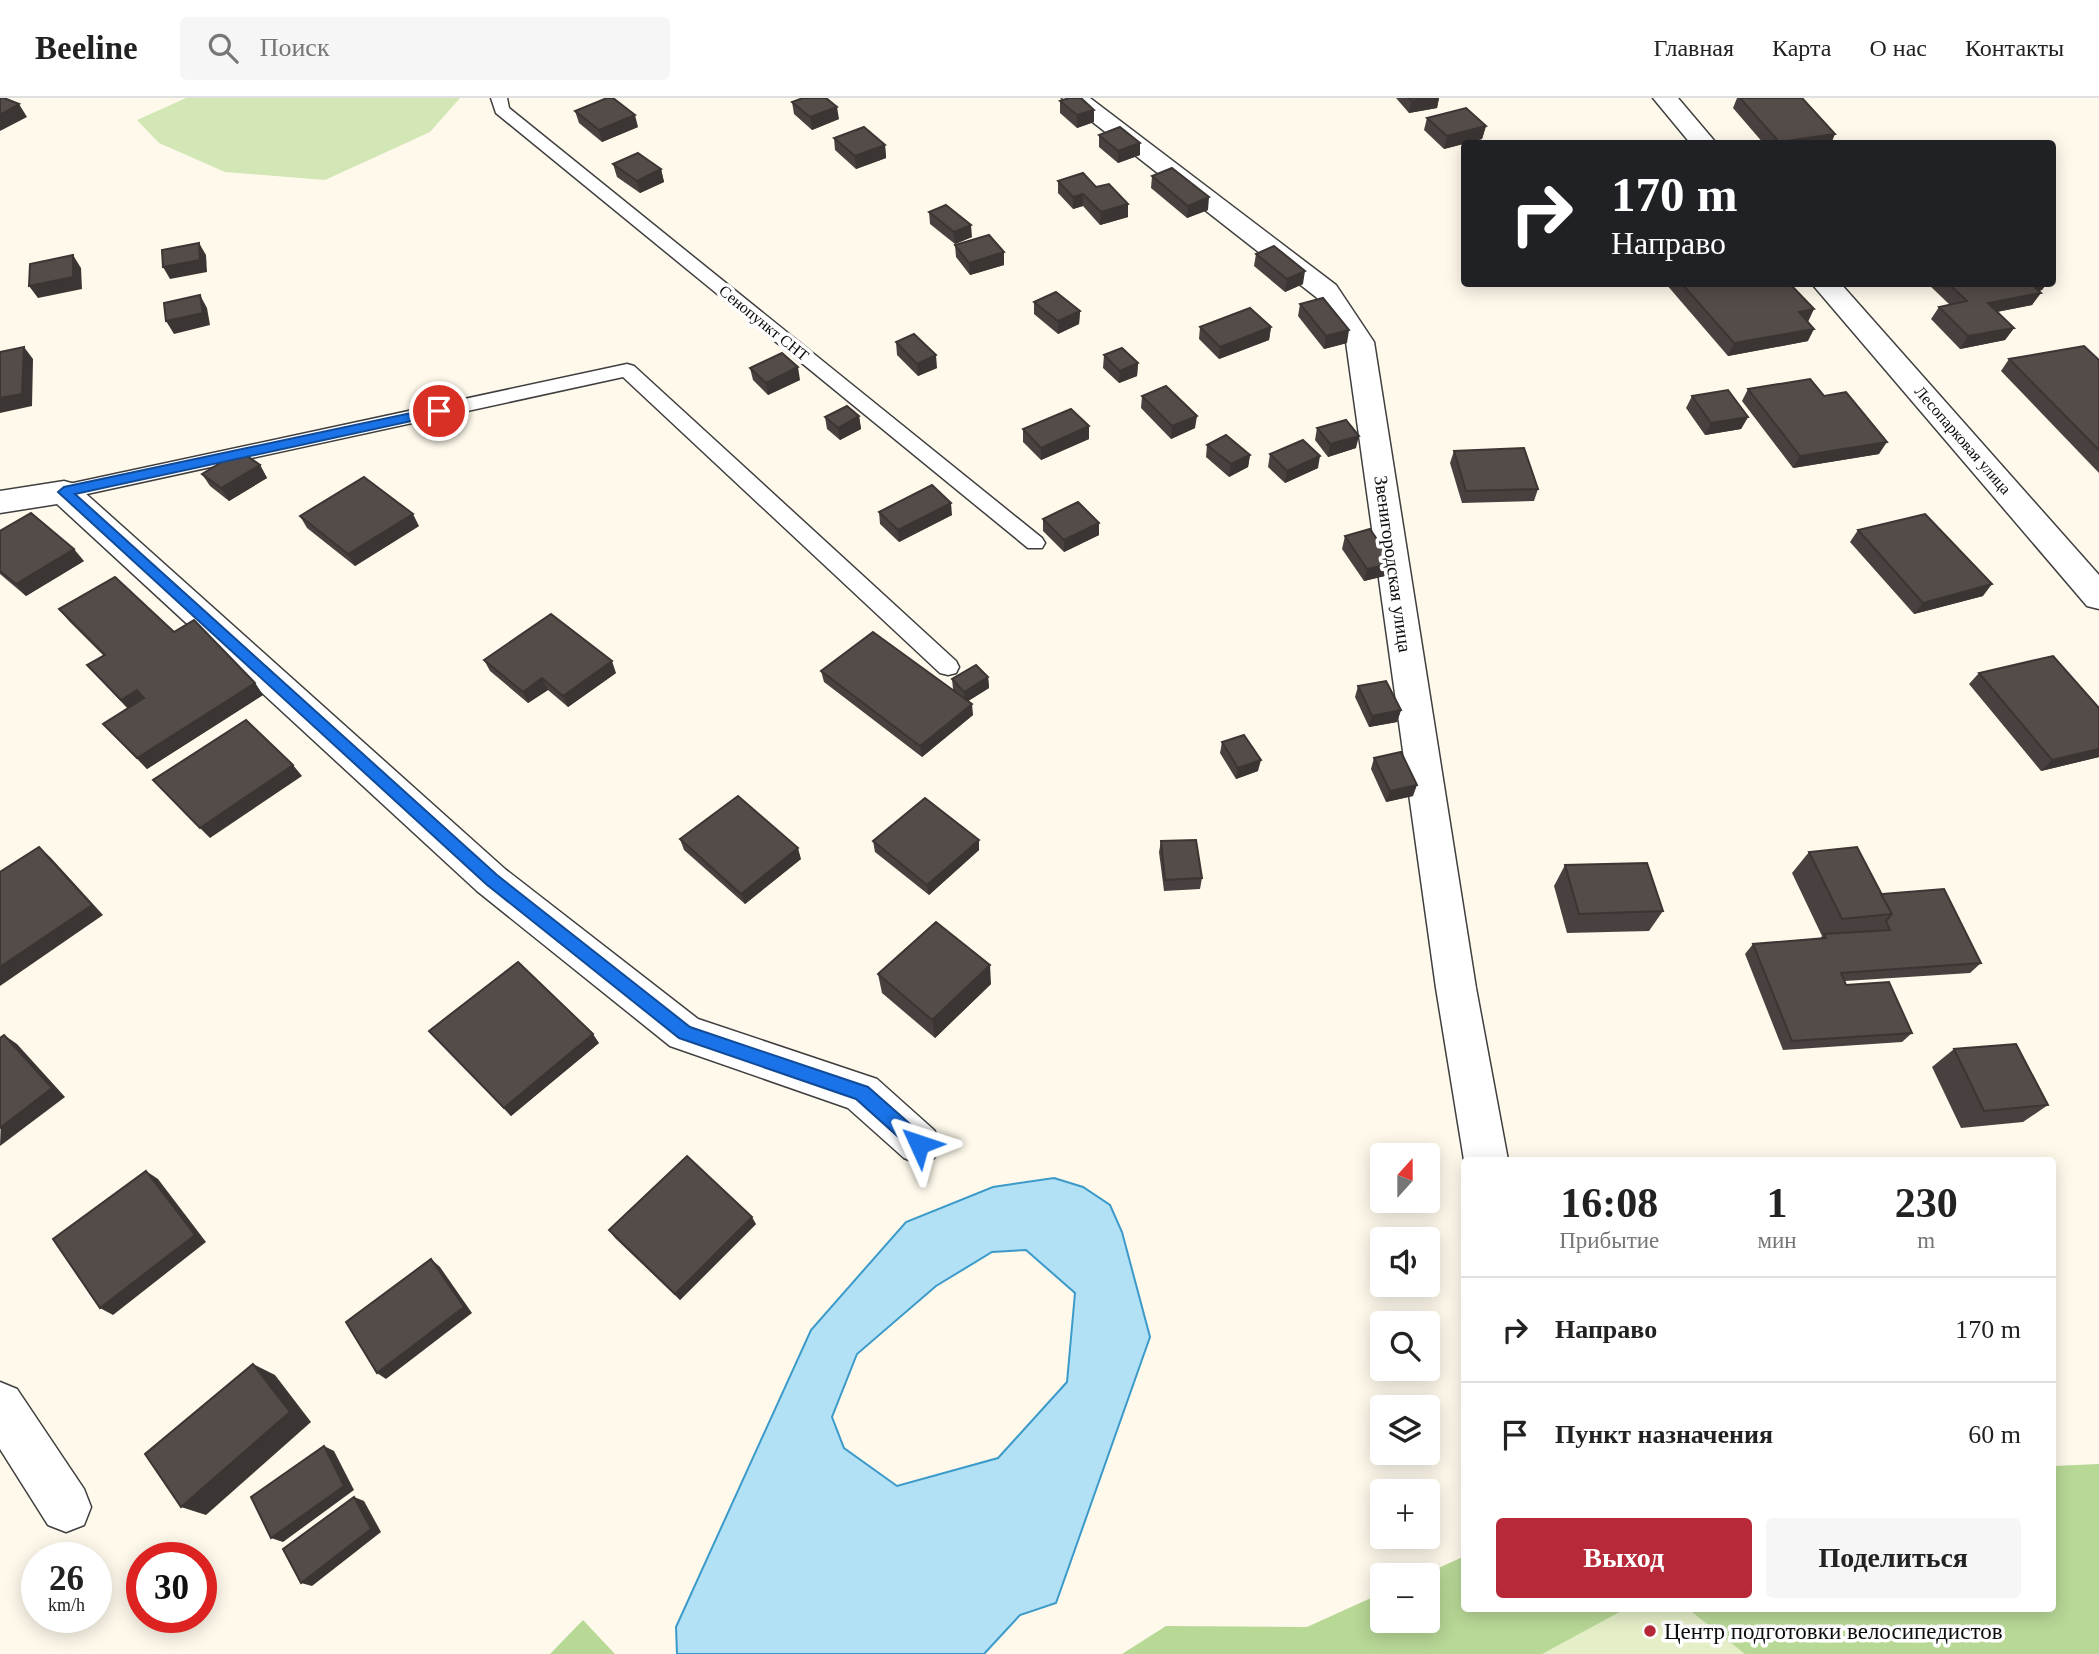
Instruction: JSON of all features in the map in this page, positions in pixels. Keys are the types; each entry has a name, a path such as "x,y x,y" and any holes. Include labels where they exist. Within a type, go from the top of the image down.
{"street":[{"name":"Звенигородская улица","path":"1074,98 1326,291 1360,342 1454,975 1485,1157"},
{"path":"1665,98 1702,140"},
{"name":"Лесопарковая улица","path":"1829,287 2099,597"},
{"path":"0,502 64,492 491,880 685,1033 862,1093 919,1144"},
{"path":"0,1406 66,1507"}],"lane":[{"name":"Сенопункт СНТ","path":"499,98 502,110 1035,543"},
{"path":"64,492 627,370 948,667"}],"green space":[{"path":"186,98 460,98 430,132 325,180 225,172 159,143 137,120"},
{"path":"2099,1464 2099,1654 1122,1654 1166,1626 1307,1627 1370,1598 1370,1633 1440,1633 1440,1567 1461,1558 1461,1612 2056,1612 2056,1466"},
{"name":"Центр подготовки велосипедистов","path":"1620,1612 1692,1612 1745,1654 1542,1654"},
{"path":"583,1620 615,1654 550,1654"}],"water":[{"path":"1054,1178 1083,1187 1110,1205 1122,1232 1150,1337 1056,1603 1020,1615 984,1654 677,1654 676,1627 811,1330 906,1222 993,1187","holes":["1026,1250 1075,1293 1067,1382 998,1458 897,1486 844,1448 832,1417 857,1354 936,1286 992,1252"]}],"building":[{"path":"0,98 4,98 19,104 0,115"},
{"path":"613,98 635,115 599,130 575,111"},
{"path":"803,98 826,98 837,107 810,117 792,102"},
{"path":"1081,98 1094,110 1077,115 1060,101"},
{"path":"1740,98 1802,98 1835,134 1793,140 1777,140"},
{"path":"1466,108 1486,126 1447,136 1427,118"},
{"path":"864,127 885,145 855,156 834,138"},
{"path":"1120,127 1140,143 1118,151 1099,135"},
{"path":"638,153 661,169 637,181 613,164"},
{"path":"1172,168 1209,197 1188,206 1152,176"},
{"path":"1083,173 1096,187 1109,184 1128,204 1101,212 1083,194 1073,197 1058,181"},
{"path":"946,205 971,225 954,232 929,212"},
{"path":"989,235 1004,252 969,263 955,245"},
{"path":"199,243 200,260 163,267 162,250"},
{"path":"1274,246 1305,271 1287,279 1256,254"},
{"path":"73,255 73,277 29,286 30,264"},
{"path":"1685,287 1793,287 1814,309 1799,312 1814,329 1734,343"},
{"path":"1952,287 2034,287 2041,293 1988,303 2014,328 1968,336 1939,307 1967,301"},
{"path":"1056,292 1080,311 1058,321 1034,302"},
{"path":"200,295 203,313 166,321 164,303"},
{"path":"1323,298 1349,330 1326,336 1300,304"},
{"path":"1250,308 1271,327 1220,347 1200,327"},
{"path":"914,334 936,355 917,364 896,342"},
{"path":"2084,346 2099,360 2099,450 2009,359"},
{"path":"24,347 22,394 0,398 0,352"},
{"path":"1122,348 1138,363 1120,371 1104,355"},
{"path":"782,353 798,367 766,383 750,368"},
{"path":"1810,379 1824,396 1846,392 1887,442 1800,456 1748,389"},
{"path":"1166,386 1197,416 1172,426 1142,396"},
{"path":"1728,390 1748,417 1711,423 1692,396"},
{"path":"847,406 859,416 838,428 825,417"},
{"path":"1071,409 1089,426 1041,448 1023,429"},
{"path":"1346,420 1359,436 1330,444 1317,428"},
{"path":"1226,435 1250,455 1231,464 1207,445"},
{"path":"1303,440 1320,456 1287,471 1270,454"},
{"path":"1524,448 1538,489 1466,491 1454,451"},
{"path":"240,451 260,465 221,488 202,474"},
{"path":"364,477 413,514 348,554 300,516"},
{"path":"932,485 951,503 898,530 879,512"},
{"path":"1078,502 1099,523 1064,540 1043,519"},
{"path":"31,513 74,549 16,584 0,571 0,531"},
{"path":"1925,514 1992,584 1923,603 1858,530"},
{"path":"1370,529 1393,563 1367,569 1345,536"},
{"path":"115,577 174,632 194,620 255,683 137,758 103,724 144,698 137,690 121,700 87,665 105,655 59,609"},
{"path":"551,614 612,661 563,696 542,678 523,692 484,660"},
{"path":"873,632 972,704 920,746 821,671"},
{"path":"2053,656 2099,708 2099,749 2052,760 1979,673"},
{"path":"976,665 988,677 964,692 952,679"},
{"path":"1386,681 1401,710 1372,716 1358,686"},
{"path":"246,720 293,765 200,828 153,780"},
{"path":"1244,735 1261,760 1238,768 1222,742"},
{"path":"1401,752 1417,785 1390,791 1374,758"},
{"path":"738,796 798,848 741,894 680,839"},
{"path":"925,798 979,840 927,885 873,841"},
{"path":"1196,840 1202,878 1165,880 1161,841"},
{"path":"39,847 92,905 0,967 0,872"},
{"path":"1857,847 1892,914 1842,919 1809,852"},
{"path":"1647,863 1663,911 1579,914 1565,865"},
{"path":"1944,889 1981,963 1841,973 1846,985 1889,982 1912,1033 1792,1041 1753,944 1826,938 1824,934 1890,930 1886,921 1892,914 1881,894"},
{"path":"936,922 990,965 932,1020 878,974"},
{"path":"518,962 593,1034 504,1108 429,1031"},
{"path":"4,1035 52,1088 0,1128 0,1038"},
{"path":"2016,1044 2048,1105 1984,1111 1954,1049"},
{"path":"687,1156 752,1217 675,1294 609,1230"},
{"path":"146,1171 195,1235 100,1308 53,1239"},
{"path":"431,1259 464,1307 377,1373 346,1322"},
{"path":"253,1364 290,1412 181,1507 145,1454"},
{"path":"324,1446 344,1486 271,1538 251,1497"},
{"path":"354,1497 371,1529 301,1583 283,1549"}],"place":[{"name":"Центр подготовки велосипедистов","path":"1650,1631"}],"route":[{"path":"439,411 64,492 491,880 685,1033 862,1093 919,1144"}]}
